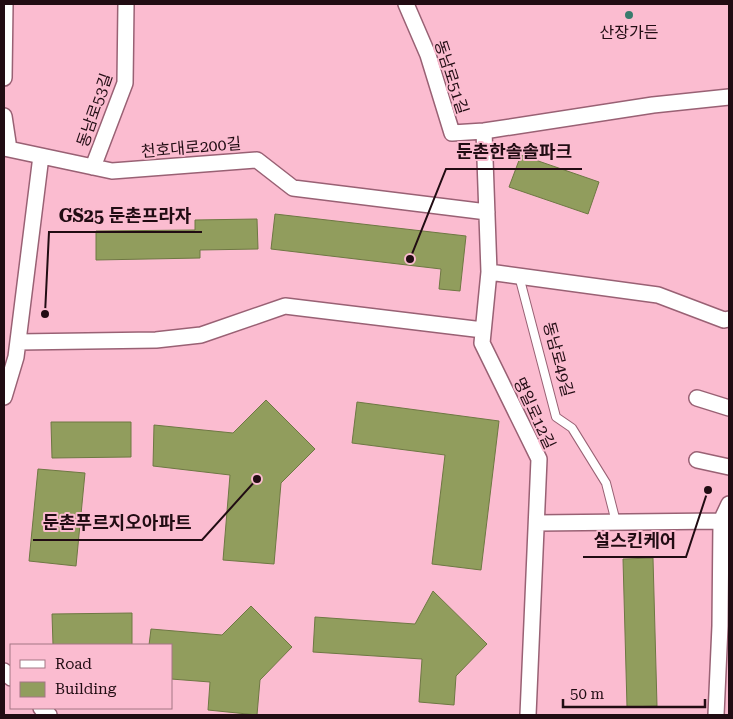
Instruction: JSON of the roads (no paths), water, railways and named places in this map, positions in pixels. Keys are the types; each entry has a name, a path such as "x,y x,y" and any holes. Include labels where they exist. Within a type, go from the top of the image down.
{"street":[{"path":"4,78 5,4"},
{"name":"동남로53길","path":"93,167 125,83 126,4"},
{"name":"동남로51길","path":"406,4 428,54 452,133 484,131"},
{"path":"484,131 653,105 729,97"},
{"name":"천호대로200길","path":"4,116 6,149 112,171 257,160 293,188 487,212"},
{"name":"명일로12길","path":"484,131 489,272 482,343 539,459 528,715"},
{"path":"4,397 16,357 41,156"},
{"path":"489,272 658,295 724,320 729,319"},
{"path":"18,342 156,340 201,335 285,306 483,330"},
{"path":"697,398 729,408"},
{"path":"697,460 729,467"},
{"path":"716,715 725,626 721,521 729,504"},
{"path":"537,523 721,521"}],"lane":[{"name":"동남로49길","path":"519,276 556,416 572,428 606,483 616,522"}],"place":[{"name":"산장가든","path":"629,15"},
{"name":"둔촌한솔솔파크","path":"410,259"},
{"name":"GS25 둔촌프라자","path":"45,314"},
{"name":"둔촌푸르지오아파트","path":"257,479"},
{"name":"설스킨케어","path":"708,490"}]}
